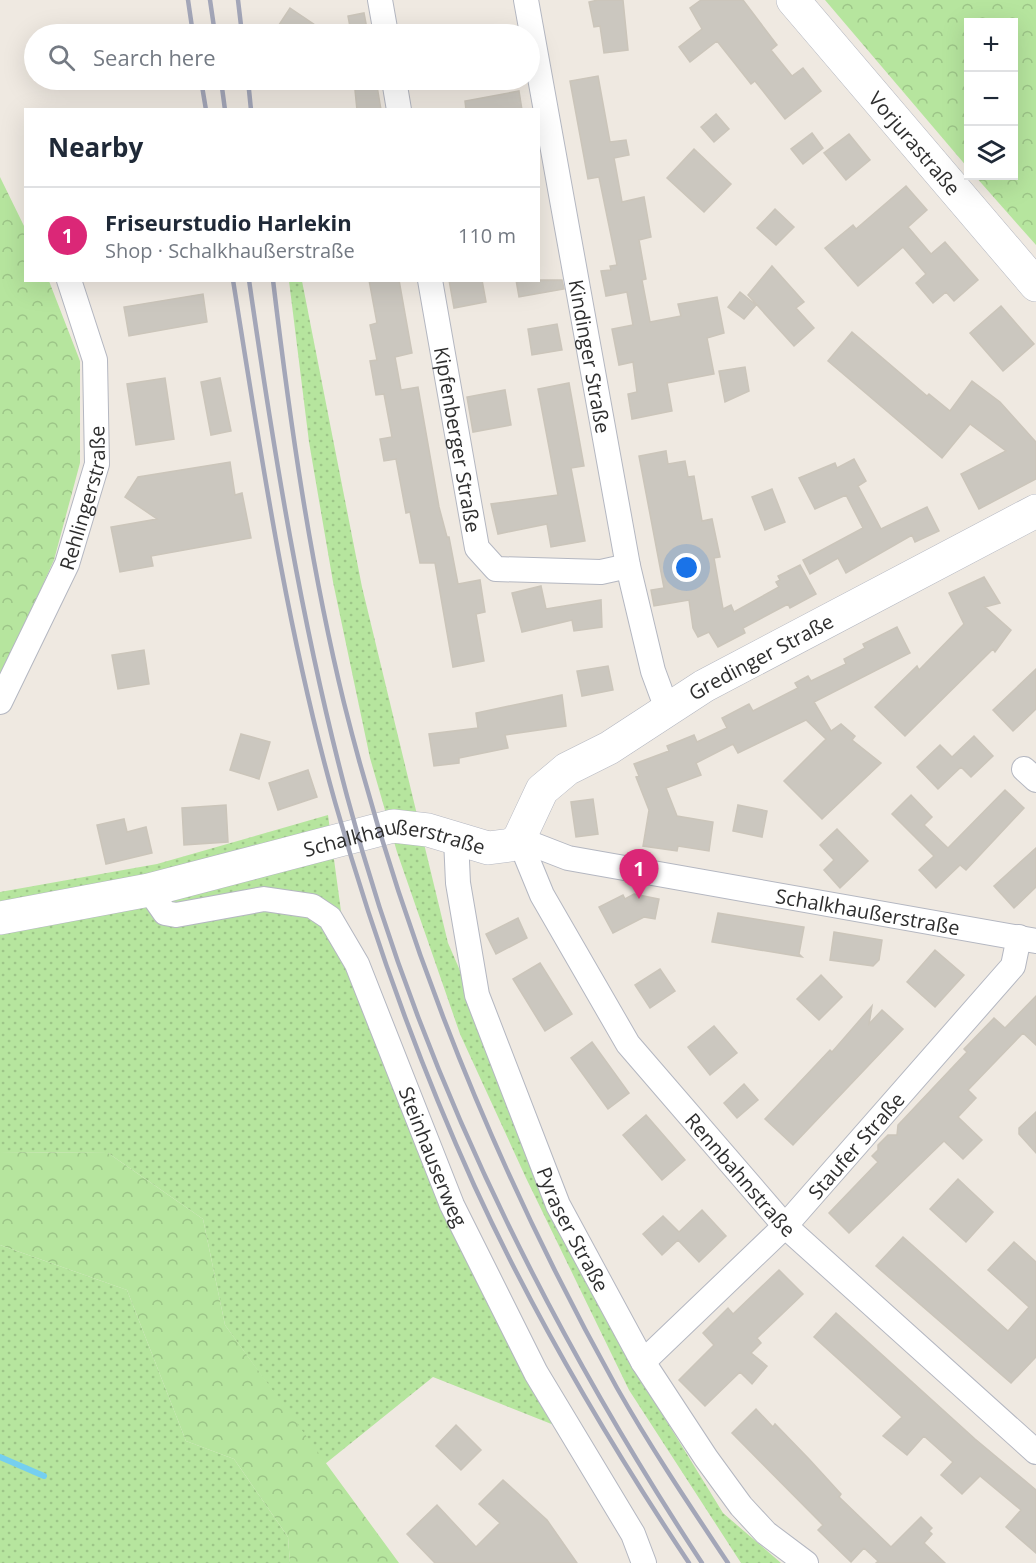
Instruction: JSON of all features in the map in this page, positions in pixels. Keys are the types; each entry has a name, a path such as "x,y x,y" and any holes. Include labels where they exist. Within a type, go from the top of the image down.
{"main road":[{"name":"Vorjurastraße","path":"793,0 1036,285"},
{"name":"Gredinger Straße","path":"519,840 531,809 542,790 552,780 609,748 667,709 1036,511"},
{"name":"Schalkhaußerstraße","path":"0,918 149,890 393,826 412,826 488,848 503,847 519,840"}],"street":[{"path":"380,0 384,24"},
{"name":"Kindinger Straße","path":"526,0 530,24"},
{"name":"Kindinger Straße","path":"540,78 628,566 653,671 667,709"},
{"path":"396,90 399,108"},
{"name":"Rehlingerstraße","path":"0,702 68,564 97,464 95,360 70,282"},
{"name":"Kipfenberger Straße","path":"430,282 477,548 496,569 601,572 628,566"},
{"name":"Pyraser Straße","path":"456,838 458,883 477,995 558,1205 643,1362 741,1506 766,1533 806,1563"},
{"name":"Schalkhaußerstraße","path":"519,840 568,858 1027,939"},
{"name":"Rennbahnstraße","path":"519,840 542,895 628,1044 785,1226 1036,1452"},
{"name":"Steinhauserweg","path":"149,890 165,912 176,915 264,899 312,906 330,918 357,964 452,1205 536,1373 633,1534 644,1563"},
{"name":"Staufer Straße","path":"643,1362 785,1226 1013,966 1027,939"}],"green space":[{"path":"825,0 1036,0 1036,245 979,180 1018,180 1018,18 964,18 964,163"},
{"path":"0,177 24,226 24,282 49,282 80,361 80,463 54,560 0,680"},
{"path":"289,282 302,282 362,587 448,943 631,1363 723,1513 781,1563 741,1563 629,1390 526,1178 460,1034 397,852 370,758 333,582 309,442"},
{"path":"328,815 343,926 425,1135 564,1429 433,1377 325,1464 225,1325 203,1219 108,1153 0,1152 0,892 157,864"},
{"path":"0,1152 108,1153 203,1219 225,1325 399,1563 290,1563 288,1537 234,1459 186,1441 127,1290 0,1245"},
{"path":"0,1245 127,1290 186,1441 234,1459 288,1537 290,1563 0,1563"}],"building":[{"path":"623,0 628,50 604,53 600,26 594,27 589,2"},
{"path":"701,0 743,0 777,45 771,50 792,76 803,68 821,91 785,119 755,81 751,84 717,41 690,62 679,47 702,29 690,8"},
{"path":"290,8 314,24 280,24"},
{"path":"364,13 366,24 350,24 348,16"},
{"path":"598,76 610,142 626,140 629,155 614,158 622,202 644,197 651,237 639,240 646,279 642,280 650,322 681,316 678,304 717,297 724,333 707,338 714,374 667,383 672,411 632,419 628,394 637,392 633,362 619,365 612,329 633,325 627,292 606,296 601,271 611,270 610,266 617,265 599,177 588,179 570,81"},
{"path":"355,90 378,90 381,108 357,108"},
{"path":"519,91 522,108 466,108 465,101"},
{"path":"716,114 729,129 714,142 701,127"},
{"path":"812,133 823,148 803,164 791,149"},
{"path":"849,134 870,160 846,180 824,153"},
{"path":"694,149 731,184 704,212 667,178"},
{"path":"906,186 927,210 908,227 931,254 945,242 978,280 954,301 946,292 933,303 916,283 926,274 903,247 858,286 825,248 853,225 856,229"},
{"path":"775,209 794,227 776,245 757,228"},
{"path":"772,266 804,302 796,308 814,328 794,346 748,295"},
{"path":"562,280 564,289 519,297 516,282"},
{"path":"369,282 399,282 412,353 395,357 401,390 418,387 439,507 447,537 449,537 458,584 480,580 485,612 476,614 484,661 453,667 435,563 420,563 410,512 406,513 396,459 384,461 380,439 392,437 384,394 376,395 370,361 377,360 370,325 377,323"},
{"path":"449,282 482,282 486,302 454,308"},
{"path":"740,292 756,305 744,319 728,307"},
{"path":"203,294 207,322 129,336 124,307"},
{"path":"1001,306 1034,344 1003,371 970,333"},
{"path":"557,324 562,350 532,355 528,329"},
{"path":"852,332 927,396 929,394 950,411 972,381 1000,402 1036,442 1036,479 979,509 961,474 1006,451 970,424 942,458 828,361"},
{"path":"745,367 749,391 725,402 719,371"},
{"path":"165,378 174,439 136,445 127,384"},
{"path":"220,378 231,431 211,435 201,382"},
{"path":"569,383 584,466 571,468 585,541 551,547 547,524 498,534 491,504 558,495 538,389"},
{"path":"505,390 511,425 473,432 467,397"},
{"path":"666,451 668,464 685,461 688,477 694,476 702,521 712,519 720,557 714,558 723,609 731,605 734,612 779,587 776,582 780,580 778,576 800,565 816,594 790,608 788,604 743,628 745,633 718,647 709,632 698,637 693,628 689,600 654,606 651,590 664,588 639,456"},
{"path":"854,459 866,481 858,486 881,529 927,507 939,531 915,542 912,535 846,573 838,558 810,574 803,560 863,528 846,495 815,509 799,478 835,463 837,468"},
{"path":"230,462 235,495 242,493 251,538 151,556 153,566 120,572 111,527 157,519 125,497 138,477"},
{"path":"772,489 785,522 765,530 752,497"},
{"path":"984,577 1000,603 985,607 1011,630 995,652 993,649 905,736 875,707 917,666 919,670 964,624 949,593"},
{"path":"541,586 546,609 601,600 602,627 574,631 572,620 522,632 512,593"},
{"path":"897,627 910,653 814,702 831,731 841,724 855,736 852,740 881,763 822,819 784,781 826,739 806,720 738,753 733,744 696,763 701,775 666,788 677,816 713,822 709,851 678,846 677,851 643,846 649,810 636,777 639,776 634,764 669,751 667,746 694,735 697,742 727,728 722,718 749,704 753,711 798,688 795,683 808,676 811,681 846,664 844,659 865,648 863,644"},
{"path":"144,650 149,684 118,689 112,655"},
{"path":"608,666 613,690 582,696 577,671"},
{"path":"1036,669 1036,709 1013,731 993,710"},
{"path":"562,695 566,726 505,735 508,748 459,758 459,763 434,766 429,734 478,728 476,713"},
{"path":"241,734 270,742 259,779 230,770"},
{"path":"974,736 993,756 971,777 961,767 938,789 917,767 940,745 952,757"},
{"path":"308,770 317,797 278,810 269,783"},
{"path":"1005,790 1024,808 966,870 960,865 936,888 919,870 934,856 892,814 911,795 932,817 924,825 948,848"},
{"path":"593,799 598,834 576,837 571,802"},
{"path":"226,805 228,842 184,845 182,808"},
{"path":"738,805 767,811 762,837 733,831"},
{"path":"124,819 127,832 146,827 152,853 106,864 97,825"},
{"path":"837,829 868,861 840,888 824,870 834,860 820,845"},
{"path":"1036,848 1036,887 1014,908 994,886"},
{"path":"634,894 659,899 655,919 644,917 613,933 599,907 623,895 625,899"},
{"path":"718,913 804,927 799,954 802,957 712,942"},
{"path":"518,918 527,938 496,954 486,934"},
{"path":"834,932 882,940 879,960 873,966 830,960"},
{"path":"935,950 964,975 935,1007 907,982"},
{"path":"540,963 572,1014 545,1031 513,979"},
{"path":"660,969 675,991 650,1008 635,985"},
{"path":"821,975 842,997 819,1020 797,999"},
{"path":"1036,996 1036,1045 1023,1033 968,1090 976,1098 958,1117 982,1140 963,1159 944,1141 849,1233 829,1213 878,1162 872,1156 878,1150 878,1145 888,1135 897,1135 898,1125 967,1052 964,1049 994,1018 1005,1028"},
{"path":"872,1006 869,1024 882,1010 903,1029 793,1145 765,1119 830,1050 832,1052"},
{"path":"714,1026 737,1053 710,1075 688,1047"},
{"path":"592,1042 629,1093 608,1109 571,1058"},
{"path":"744,1084 758,1100 737,1118 724,1103"},
{"path":"1036,1112 1036,1153 1019,1134 1019,1128"},
{"path":"646,1115 685,1160 662,1180 623,1135"},
{"path":"958,1179 993,1212 966,1242 930,1209"},
{"path":"702,1210 726,1236 699,1262 678,1240 662,1255 643,1234 663,1216 679,1232"},
{"path":"903,1237 1008,1331 1029,1307 988,1270 1014,1242 1036,1262 1036,1357 1011,1383 876,1266"},
{"path":"779,1270 803,1294 757,1338 761,1343 751,1353 767,1366 752,1384 740,1372 705,1406 679,1380 714,1345 703,1333 728,1308 733,1314"},
{"path":"836,1313 975,1439 1036,1490 1036,1553 1006,1527 1021,1510 980,1476 962,1494 941,1475 953,1462 924,1436 907,1455 883,1436 902,1417 814,1337"},
{"path":"756,1409 773,1427 775,1424 841,1494 839,1497 891,1547 921,1517 932,1528 929,1531 932,1534 924,1543 945,1563 876,1563 878,1561 864,1548 851,1562 818,1530 823,1525 732,1433"},
{"path":"456,1425 481,1450 461,1470 436,1446"},
{"path":"503,1480 547,1520 577,1563 435,1563 407,1534 437,1505 476,1547 500,1523 479,1504"}],"waterway":[{"path":"0,1457 44,1476"}],"railway":[{"path":"188,0 192,24"},
{"path":"210,0 214,24"},
{"path":"238,0 241,24"},
{"path":"203,90 206,108"},
{"path":"222,90 225,108"},
{"path":"249,90 251,108"},
{"path":"233,282 276,543 303,673 349,851 397,996 453,1138 497,1234 574,1378 630,1472 689,1563"},
{"path":"249,282 290,540 316,668 347,796 377,898 411,998 450,1097 493,1194 541,1289 591,1382 645,1474 702,1563"},
{"path":"273,282 302,493 332,651 368,792 425,968 494,1140 573,1307 643,1433 728,1563"}],"place":[{"name":"Friseurstudio Harlekin","path":"639,899"}]}
